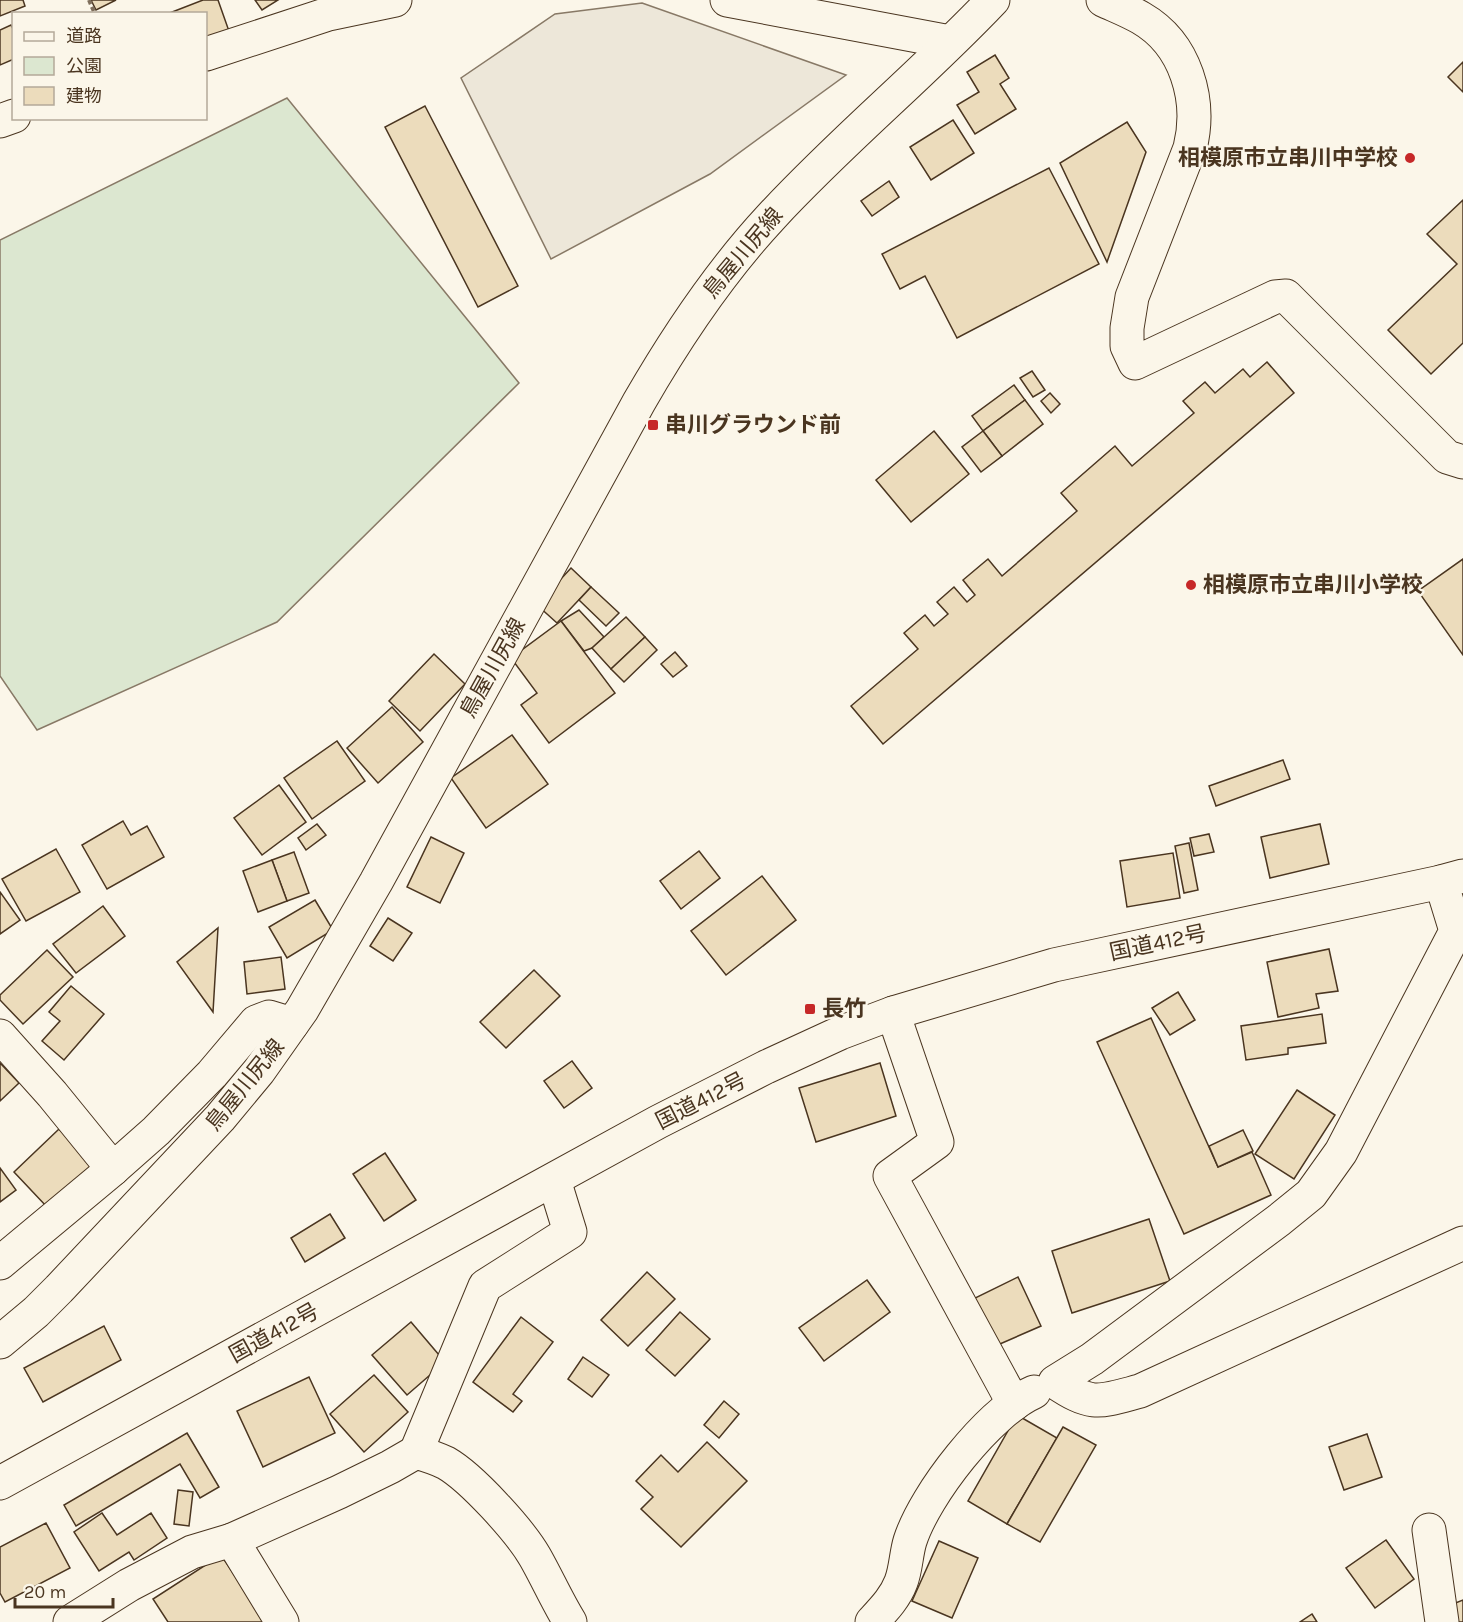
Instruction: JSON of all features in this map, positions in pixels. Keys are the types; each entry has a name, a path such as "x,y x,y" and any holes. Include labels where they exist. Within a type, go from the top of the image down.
{"main road":[{"path":"207,54 328,14 394,0"},
{"path":"727,0 950,42"},
{"name":"鳥屋川尻線","path":"0,1342 51,1297 174,1168 248,1086 311,996 639,402 680,333 717,282 772,216 993,0"},
{"path":"1103,0 1142,18 1172,45 1183,63 1191,89 1195,117 1190,148 1132,297 1127,328 1127,346 1135,363 1275,297 1286,296 1447,457 1463,462"},
{"path":"872,1622 894,1597 902,1580 911,1540 929,1502 958,1460 999,1416 1022,1397 1055,1382 1092,1359 1311,1194 1341,1152 1456,931 1452,879"},
{"name":"国道412号","path":"0,1483 658,1122 766,1067 840,1033 893,1013 1054,965 1452,879"},
{"path":"893,1013 937,1142 890,1176 1014,1404"},
{"path":"0,1263 156,1131 212,1074 256,1022 269,1017 292,1024"},
{"path":"0,1036 52,1094 113,1169"},
{"path":"70,1622 129,1586 192,1552 232,1540 339,1492 416,1452 485,1286 570,1232 554,1180"},
{"path":"1055,1382 1077,1396 1090,1401 1106,1400 1140,1390 1463,1243"},
{"path":"416,1452 448,1465 468,1480 498,1510 534,1555 570,1622"},
{"path":"1429,1530 1436,1619"},
{"path":"232,1540 282,1622"}],"green space":[{"path":"287,98 519,383 277,622 37,730 0,676 0,240"}],"shaded area":[{"path":"642,3 846,75 710,174 551,259 461,78 555,14"}],"building":[{"path":"0,0 23,0 25,6 0,16"},
{"path":"91,0 116,0 96,10"},
{"path":"203,0 218,0 230,34 207,43 207,12 172,12"},
{"path":"255,0 278,0 262,10"},
{"path":"11,25 12,27 12,60 0,65 0,30"},
{"path":"995,55 1009,78 1000,84 1016,109 975,134 957,105 979,92 967,72"},
{"path":"1463,62 1463,92 1448,77"},
{"path":"425,106 518,286 478,307 385,127"},
{"path":"953,120 974,153 931,180 910,147"},
{"path":"1127,122 1146,152 1107,262 1060,163"},
{"path":"1049,168 1099,264 957,338 925,276 900,289 882,254"},
{"path":"889,181 899,197 872,216 861,201"},
{"path":"1463,200 1463,343 1431,374 1388,330 1457,264 1427,234"},
{"path":"1267,362 1294,393 883,744 851,706 918,649 904,633 925,615 934,626 948,614 937,602 954,587 967,602 975,595 963,580 988,559 1002,576 1077,511 1061,493 1115,446 1132,466 1194,413 1183,401 1205,382 1215,393 1243,369 1250,377"},
{"path":"1032,371 1045,390 1033,397 1020,378"},
{"path":"1014,385 1025,400 983,431 972,416"},
{"path":"1050,393 1060,404 1051,413 1041,401"},
{"path":"1025,400 1043,424 1002,456 983,431"},
{"path":"934,431 969,474 911,522 876,480"},
{"path":"983,431 1002,456 981,472 962,447"},
{"path":"1463,559 1463,655 1418,591"},
{"path":"571,568 591,587 557,623 537,605"},
{"path":"591,587 619,613 606,626 579,600"},
{"path":"579,610 604,637 592,648 584,651 561,621"},
{"path":"626,617 645,637 611,669 592,648"},
{"path":"561,621 615,693 549,743 521,705 537,693 511,658"},
{"path":"645,637 657,650 624,682 611,669"},
{"path":"675,652 687,666 673,677 661,664"},
{"path":"434,654 465,684 420,731 389,701"},
{"path":"392,707 423,742 378,783 347,748"},
{"path":"512,735 548,784 486,828 451,778"},
{"path":"337,741 365,781 312,819 284,778"},
{"path":"1283,760 1290,779 1216,806 1209,786"},
{"path":"279,785 306,822 262,855 234,818"},
{"path":"123,821 131,835 147,826 164,857 107,889 82,845"},
{"path":"317,824 326,835 306,850 298,838"},
{"path":"1320,824 1329,864 1270,878 1261,837"},
{"path":"1209,834 1214,852 1194,856 1190,838"},
{"path":"431,837 464,853 440,903 407,887"},
{"path":"1189,843 1198,890 1184,893 1175,846"},
{"path":"56,849 80,892 26,921 2,879"},
{"path":"699,851 720,878 681,909 660,881"},
{"path":"294,852 309,893 287,901 272,860"},
{"path":"1173,853 1180,898 1127,907 1120,861"},
{"path":"272,860 287,901 258,912 243,871"},
{"path":"762,876 796,920 726,975 691,931"},
{"path":"0,892 20,920 0,934"},
{"path":"315,900 333,930 287,958 269,927"},
{"path":"103,906 125,936 76,973 53,944"},
{"path":"388,918 412,933 393,961 370,946"},
{"path":"218,928 213,1012 177,962"},
{"path":"1329,949 1338,991 1316,994 1319,1008 1278,1017 1267,962"},
{"path":"47,950 73,977 23,1024 0,1000 0,995"},
{"path":"281,957 285,989 247,994 244,962"},
{"path":"534,970 560,996 506,1048 480,1022"},
{"path":"71,986 104,1014 64,1060 42,1041 60,1021 49,1012"},
{"path":"1178,992 1195,1020 1170,1035 1152,1008"},
{"path":"1322,1014 1326,1043 1288,1048 1288,1054 1246,1060 1241,1026"},
{"path":"1151,1018 1218,1167 1252,1152 1271,1195 1184,1234 1097,1042"},
{"path":"572,1061 592,1088 564,1108 544,1081"},
{"path":"0,1063 19,1083 0,1101"},
{"path":"880,1063 896,1116 816,1142 799,1088"},
{"path":"1297,1090 1335,1115 1294,1179 1255,1154"},
{"path":"59,1129 93,1164 47,1207 14,1172"},
{"path":"1243,1130 1253,1151 1218,1167 1209,1146"},
{"path":"385,1153 416,1200 384,1221 353,1174"},
{"path":"0,1168 16,1190 0,1202"},
{"path":"330,1214 345,1238 305,1262 291,1238"},
{"path":"1149,1219 1170,1281 1072,1313 1052,1251"},
{"path":"647,1272 675,1299 628,1346 601,1320"},
{"path":"1018,1277 1041,1326 993,1347 971,1300"},
{"path":"867,1280 890,1312 824,1361 799,1328"},
{"path":"680,1312 710,1339 675,1376 646,1350"},
{"path":"521,1317 553,1342 513,1394 522,1401 513,1412 473,1382"},
{"path":"411,1322 445,1362 407,1395 372,1355"},
{"path":"104,1326 121,1360 43,1402 24,1368"},
{"path":"583,1357 609,1375 592,1397 568,1379"},
{"path":"374,1375 408,1412 364,1452 330,1414"},
{"path":"309,1377 335,1433 263,1467 237,1411"},
{"path":"724,1401 739,1414 719,1438 704,1425"},
{"path":"1017,1415 1057,1438 1007,1524 968,1501"},
{"path":"1063,1427 1096,1445 1040,1542 1007,1524"},
{"path":"187,1433 219,1487 200,1498 180,1464 76,1526 64,1505"},
{"path":"1367,1434 1382,1477 1344,1490 1329,1447"},
{"path":"707,1442 747,1481 681,1547 641,1509 653,1497 636,1481 661,1455 678,1472"},
{"path":"178,1490 193,1492 189,1526 174,1524"},
{"path":"102,1513 117,1535 151,1513 167,1538 134,1560 129,1552 99,1571 74,1532"},
{"path":"46,1523 70,1568 5,1602 0,1593 0,1547"},
{"path":"1386,1540 1414,1579 1375,1608 1346,1568"},
{"path":"939,1541 978,1558 952,1618 912,1601"},
{"path":"221,1555 266,1622 168,1622 153,1599"},
{"path":"1463,1600 1463,1622 1458,1622 1453,1604"},
{"path":"1312,1614 1317,1622 1300,1622"}],"place":[{"name":"相模原市立串川中学校","path":"1410,158"},
{"name":"串川グラウンド前","path":"653,425"},
{"name":"相模原市立串川小学校","path":"1191,585"},
{"name":"長竹","path":"810,1009"}]}
